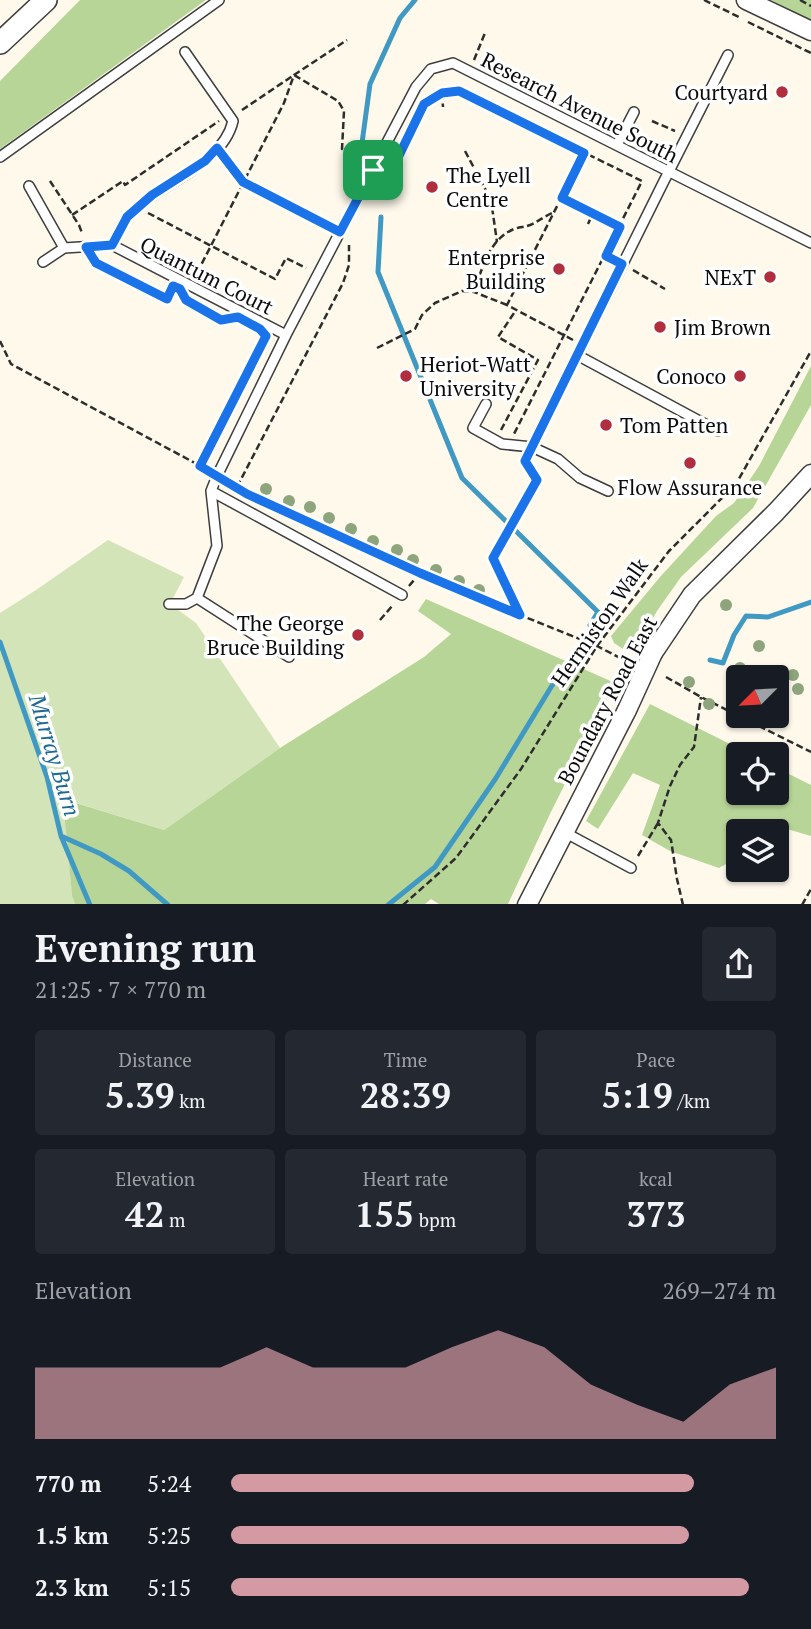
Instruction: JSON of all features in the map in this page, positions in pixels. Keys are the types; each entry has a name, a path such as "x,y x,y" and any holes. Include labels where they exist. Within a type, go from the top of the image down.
{"street":[{"path":"0,43 47,0"},
{"path":"748,0 811,31"},
{"name":"Boundary Road East","path":"528,904 627,710 653,653 692,595 811,474"}],"lane":[{"path":"0,157 219,0"},
{"path":"185,52 230,117"},
{"path":"537,480 525,461 728,55"},
{"name":"Research Avenue South","path":"197,598 217,546 211,491 217,476 286,335 416,87 431,69 453,63 811,243"},
{"path":"617,145 635,112"},
{"name":"Quantum Court","path":"112,245 127,217 152,195 205,161 230,135 233,121 230,117"},
{"path":"29,186 64,248 43,262"},
{"name":"Quantum Court","path":"64,248 112,245 286,335"},
{"path":"577,355 718,431"},
{"path":"486,404 473,428 496,440 532,447 558,459 580,478 608,491"},
{"path":"211,491 402,595"},
{"path":"169,604 186,604 197,598 289,657"},
{"path":"564,832 631,868"}],"path":[{"path":"704,0 811,54"},
{"path":"800,0 811,6"},
{"path":"72,215 123,181 125,185 347,40"},
{"path":"294,75 338,101 344,111 342,149 373,170 391,172"},
{"path":"191,286 284,103 294,75"},
{"path":"377,187 391,172 424,104 442,93 459,91 642,181 508,444"},
{"path":"442,93 443,107"},
{"path":"652,121 686,136"},
{"path":"217,148 243,182 352,238 348,246 349,265 343,283 237,487"},
{"path":"466,151 491,200 497,242"},
{"path":"507,305 584,153"},
{"path":"50,181 79,225 86,247 96,263 167,299 173,286"},
{"path":"562,198 620,227"},
{"path":"138,208 275,279 286,258 318,275"},
{"path":"474,292 490,250 497,242 514,229 526,227 555,212"},
{"path":"588,224 593,213"},
{"path":"622,264 665,289"},
{"path":"180,289 186,300 221,320 229,318"},
{"path":"377,348 415,329 422,315 435,303 462,292 474,292 507,305 582,344"},
{"path":"496,440 538,360 497,339 516,310"},
{"path":"200,466 266,336"},
{"path":"0,341 11,364 247,494 420,573 597,646 628,662"},
{"name":"Hermiston Walk","path":"404,904 456,859 521,769 597,646 669,551 736,484 811,351"},
{"path":"520,615 493,558 537,480"},
{"path":"666,677 811,752"},
{"path":"631,868 658,823 680,765 694,747 701,697"},
{"path":"658,823 671,840 683,904"}],"green space":[{"path":"80,0 206,0 0,149 0,81"},
{"path":"771,0 811,0 811,21"},
{"path":"811,366 811,405 753,508 681,577 657,611 639,644 626,651 614,643 611,636 660,577 716,516 734,503 759,466"},
{"path":"108,540 184,577 170,604 196,623 280,748 164,830 64,799 72,896 75,904 0,904 0,613"},
{"path":"426,599 615,683 508,904 439,904 431,899 425,904 75,904 63,799 164,830 280,748 424,657 451,634 418,611"},
{"path":"650,704 726,742 726,805 789,805 789,774 811,785 811,836 789,830 789,819 726,819 726,864 719,868 670,851 642,835 660,785 633,773 598,829 586,821"}],"waterway":[{"name":"Murray Burn","path":"366,153 362,143 370,84 400,18 415,0"},
{"name":"Murray Burn","path":"381,217 378,272 462,478 598,612 590,625"},
{"path":"710,660 723,663 734,635 746,616 768,617 811,602"},
{"name":"Murray Burn","path":"0,642 47,777 61,836 101,854 129,871 167,904"},
{"name":"Murray Burn","path":"389,904 435,867 496,778 562,669"},
{"path":"61,836 90,904"}],"place":[{"name":"Courtyard","path":"782,92"},
{"name":"The Lyell Centre","path":"432,187"},
{"name":"Enterprise Building","path":"559,269"},
{"name":"NExT","path":"770,277"},
{"name":"Jim Brown","path":"660,327"},
{"name":"Heriot-Watt University","path":"406,376"},
{"name":"Conoco","path":"740,376"},
{"name":"Tom Patten","path":"606,425"},
{"name":"Flow Assurance","path":"690,463"},
{"name":"The George Bruce Building","path":"358,635"}],"route":[{"path":"459,91 584,153 562,198 620,227 606,256 622,264 525,461 537,480 493,558 520,615 420,573 247,494 200,466 266,336 260,329 238,317 221,320 186,300 180,289 173,286 167,299 96,263 86,247 112,245 127,217 152,195 205,161 217,148 243,182 340,232 373,170 391,172 424,104 442,93 459,91"}]}
